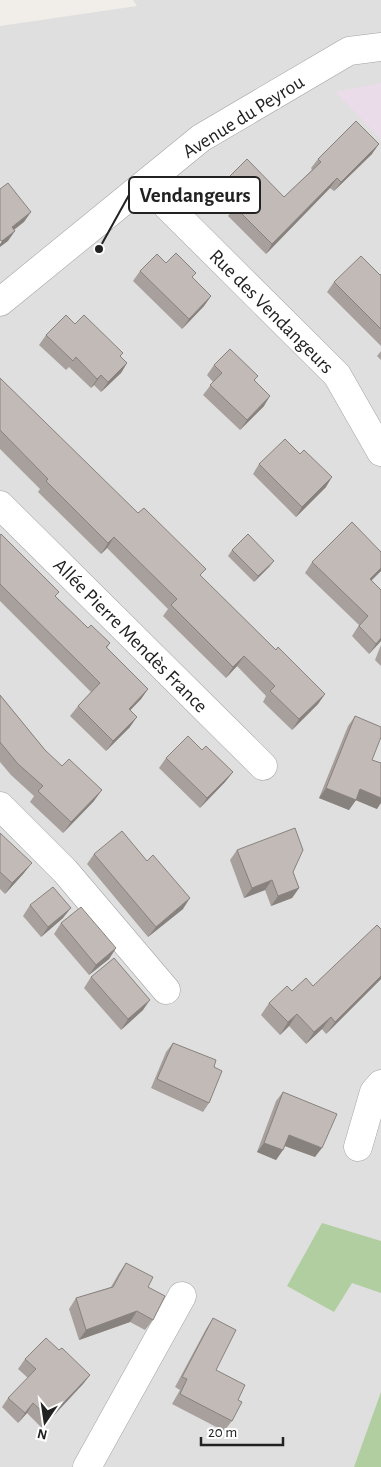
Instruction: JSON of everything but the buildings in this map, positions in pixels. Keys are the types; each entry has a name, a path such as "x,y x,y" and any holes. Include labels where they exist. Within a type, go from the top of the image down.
{"street":[{"name":"Avenue du Peyrou","path":"0,302 201,138 349,51 381,47"},
{"name":"Rue des Vendangeurs","path":"145,184 337,375 381,452"},
{"name":"Allée Pierre Mendès France","path":"0,505 262,766"},
{"path":"0,806 65,871 166,990"},
{"path":"358,1147 374,1092 381,1084"},
{"path":"87,1467 182,1296"}],"shaded area":[{"path":"133,0 381,0 381,1467 0,1467 0,26 137,6"},
{"path":"381,83 381,139 335,92"}],"green space":[{"path":"322,1223 381,1241 381,1293 352,1283 334,1312 287,1286"},
{"path":"381,1392 381,1467 354,1467"}],"place":[{"name":"Vendangeurs","path":"99,249"}]}
